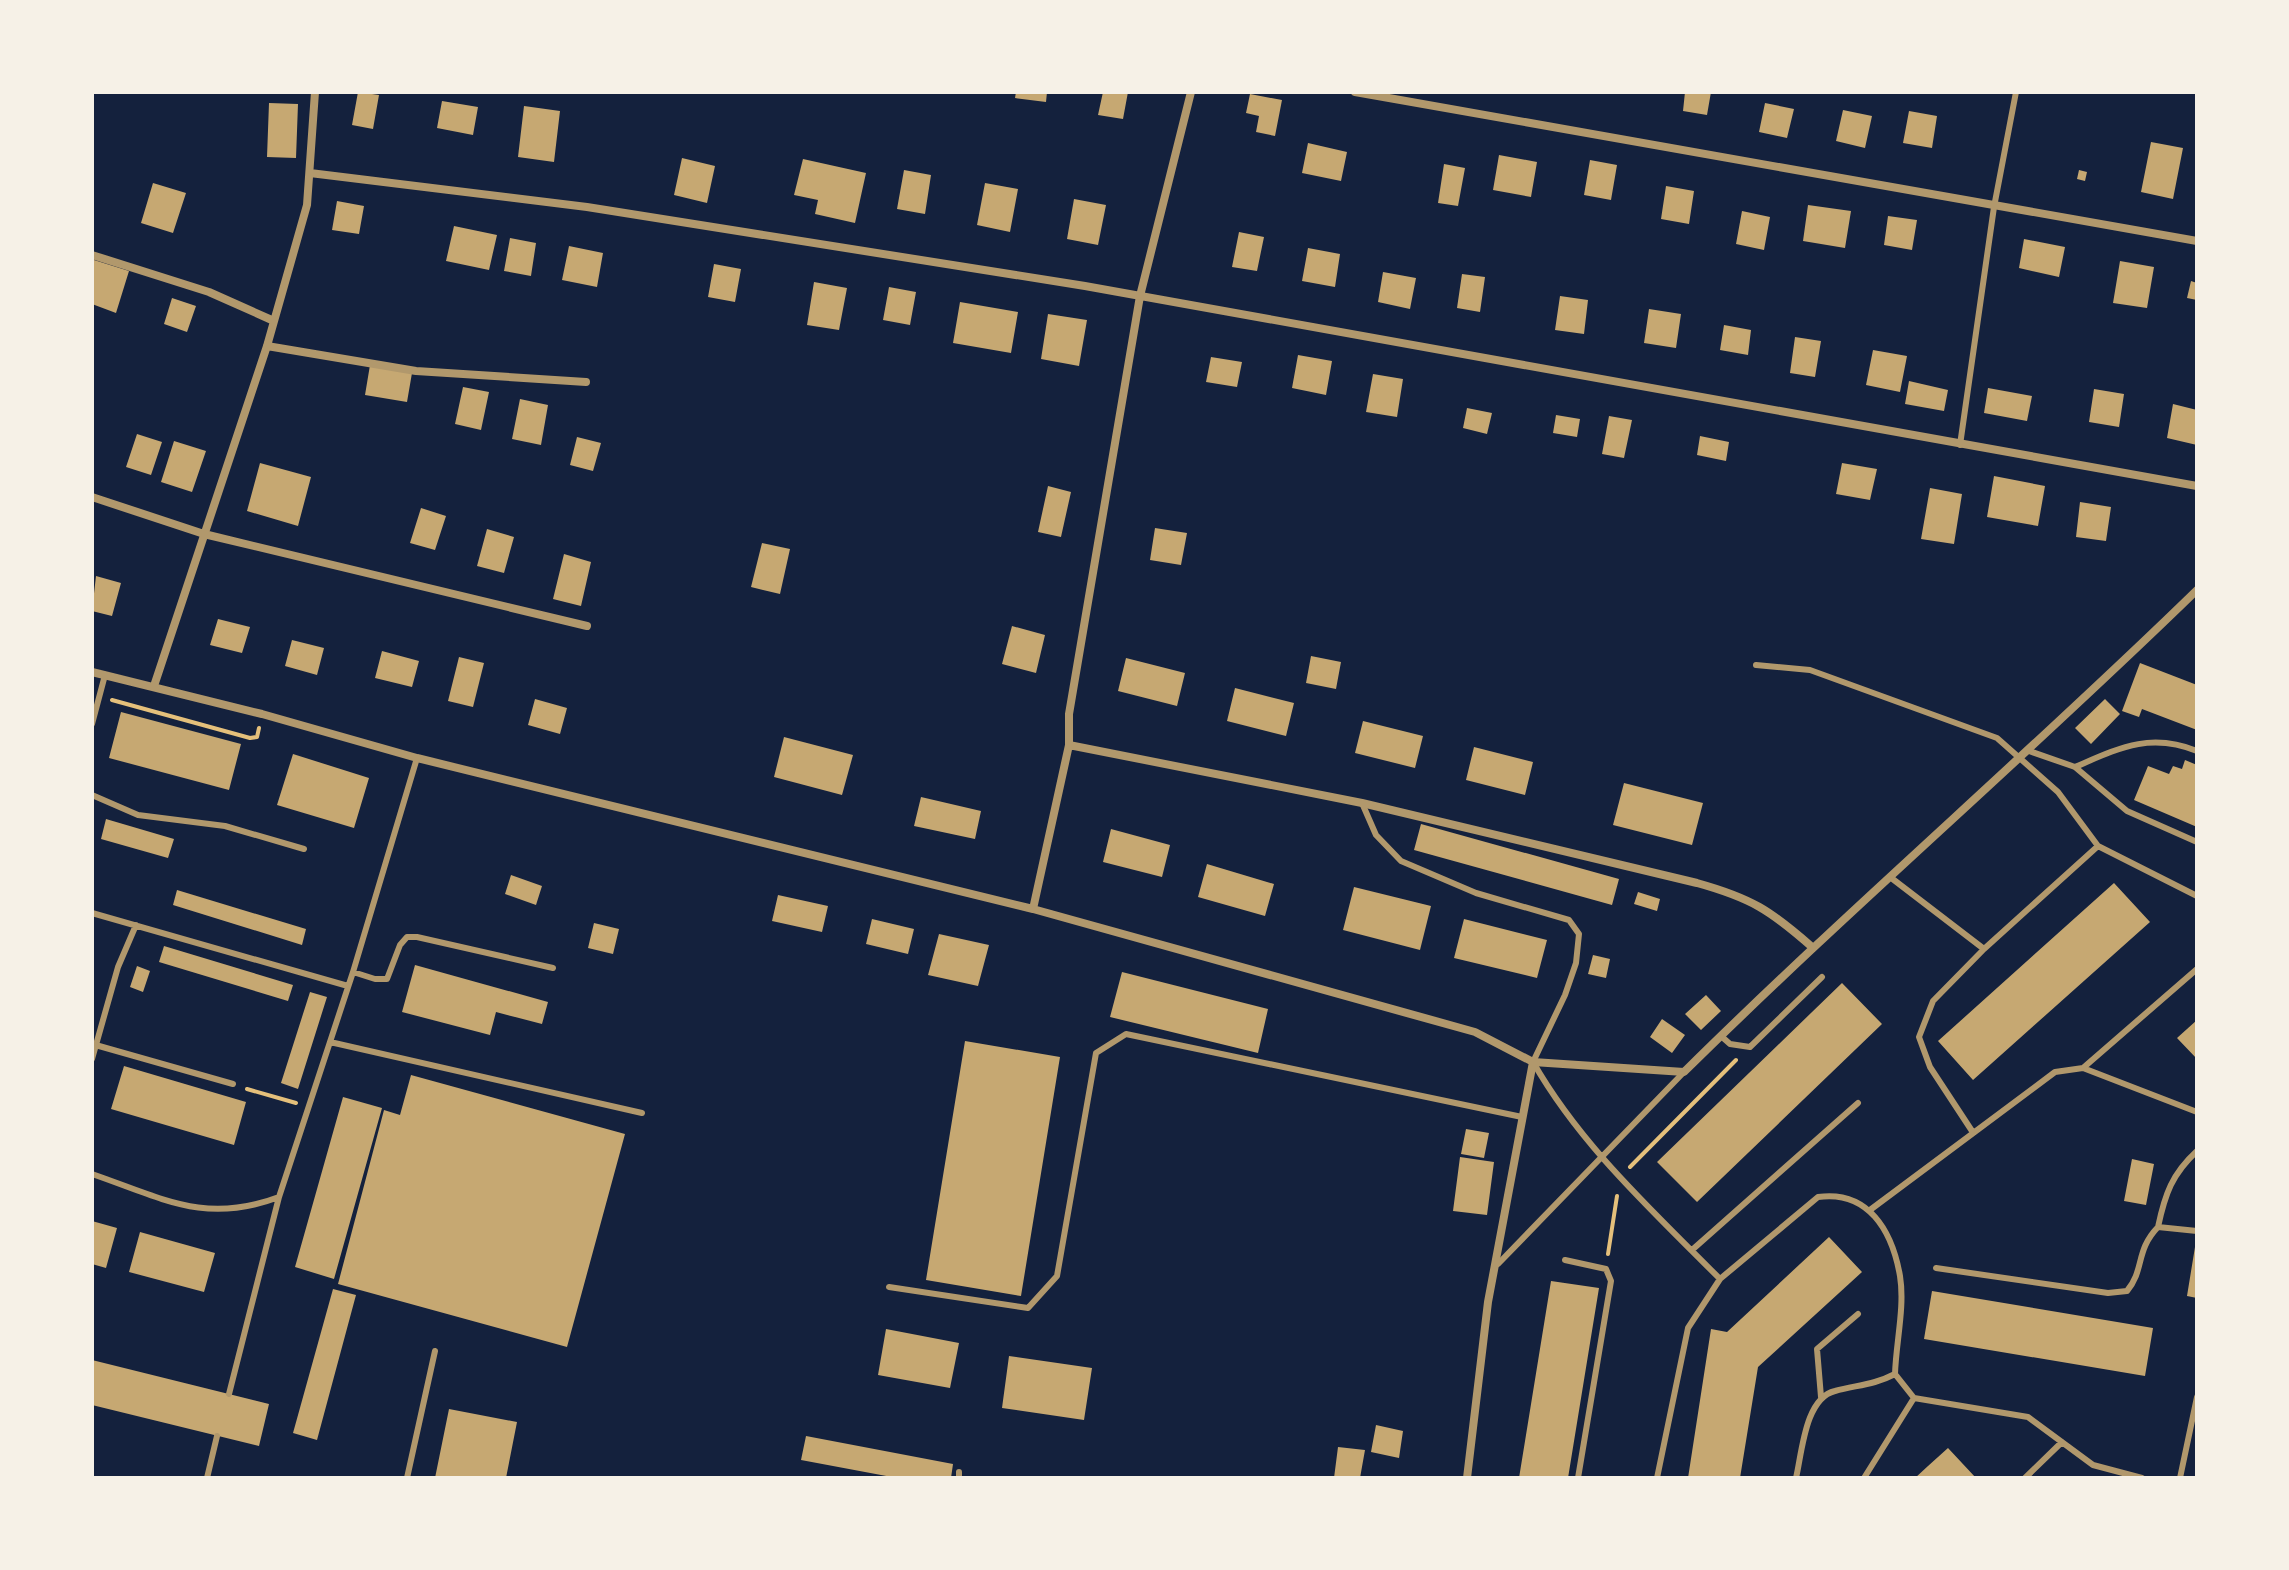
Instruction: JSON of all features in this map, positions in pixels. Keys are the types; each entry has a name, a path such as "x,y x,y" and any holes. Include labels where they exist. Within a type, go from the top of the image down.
{"street":[{"path":"154,686 267,346 307,205 315,92"},
{"path":"1033,909 1069,745 1069,714 1140,296 1191,92"},
{"path":"1355,92 2197,241"},
{"path":"310,173 660,218 1140,296 2197,486"},
{"path":"92,255 209,292 274,321"},
{"path":"267,346 416,371 586,382"},
{"path":"92,497 204,534 587,626"},
{"path":"92,672 262,714 417,758 1033,909 1475,1032 1533,1062 1684,1072 1812,947 2029,751 2197,590"},
{"path":"1069,745 1362,803 1745,897 1776,915 1812,947"},
{"path":"1467,1478 1488,1302 1498,1264 1533,1062"}],"lane":[{"path":"1960,445 1994,207 2016,92"},
{"path":"1756,665 1810,670 1997,738 2058,792 2098,846 2197,896"},
{"path":"92,724 105,675"},
{"path":"92,694 100,696"},
{"path":"2075,767 2128,745 2171,740 2197,751"},
{"path":"2029,751 2075,767 2127,811 2197,842"},
{"path":"229,1394 279,1197 353,972 417,758"},
{"path":"92,795 138,815 225,826 304,849"},
{"path":"1362,803 1376,835 1401,861 1476,893 1569,920 1579,934 1576,963 1565,995 1533,1062 1557,1103 1600,1159 1621,1176 1720,1279"},
{"path":"1972,1131 1930,1067 1919,1037 1933,1001 1984,949 2098,846"},
{"path":"1890,877 1984,949"},
{"path":"92,913 348,986"},
{"path":"92,1059 118,967 136,925"},
{"path":"353,972 375,979 387,979 400,945 407,937 553,968"},
{"path":"2083,1068 2197,969"},
{"path":"1721,1036 1730,1044 1750,1047 1822,977"},
{"path":"889,1287 1028,1308 1057,1276 1096,1053 1126,1034 1522,1117"},
{"path":"330,1042 642,1113"},
{"path":"95,1045 233,1084"},
{"path":"1870,1210 2055,1072 2083,1068 2197,1112"},
{"path":"1498,1264 1684,1072"},
{"path":"1692,1250 1858,1103"},
{"path":"1936,1268 2108,1293 2127,1291 2135,1281 2144,1242 2158,1227 2167,1186 2178,1168 2197,1151"},
{"path":"92,1174 198,1210 252,1207 279,1197"},
{"path":"1657,1478 1688,1328 1720,1279 1818,1197 1836,1194 1853,1199 1870,1210 1883,1228 1900,1276 1895,1374 1914,1398 2028,1417 2093,1465 2142,1478"},
{"path":"2158,1227 2197,1231"},
{"path":"1565,1260 1606,1269 1611,1281 1578,1478"},
{"path":"1821,1397 1817,1349 1858,1314"},
{"path":"407,1478 435,1351"},
{"path":"1796,1478 1812,1412 1821,1397 1833,1391 1864,1388 1895,1374"},
{"path":"2180,1478 2197,1397"},
{"path":"1864,1478 1914,1398"},
{"path":"207,1478 217,1436"},
{"path":"2025,1478 2062,1442"}],"path":[{"path":"100,696 250,738 257,737 262,714"},
{"path":"1606,1269 1621,1176 1750,1047"},
{"path":"233,1084 307,1107"}],"building":[{"path":"358,92 379,95 373,129 352,125"},
{"path":"1016,92 1047,92 1046,102 1015,98"},
{"path":"1103,92 1128,92 1123,119 1098,115"},
{"path":"1685,92 1711,92 1707,115 1683,111"},
{"path":"1250,94 1282,100 1275,136 1256,132 1259,116 1246,113"},
{"path":"442,101 478,107 473,135 437,128"},
{"path":"269,103 298,104 296,158 267,157"},
{"path":"1765,103 1794,109 1787,138 1759,132"},
{"path":"524,106 560,111 554,162 518,157"},
{"path":"1843,110 1872,116 1865,148 1836,141"},
{"path":"1909,111 1937,116 1932,148 1903,143"},
{"path":"2151,142 2183,148 2173,199 2141,192"},
{"path":"1308,143 1347,152 1341,181 1302,173"},
{"path":"1499,155 1537,162 1531,197 1493,190"},
{"path":"682,158 715,166 707,203 674,195"},
{"path":"803,159 866,173 855,223 815,214 818,200 794,195"},
{"path":"1590,160 1617,165 1611,200 1584,195"},
{"path":"1444,164 1465,168 1458,206 1438,203"},
{"path":"904,170 931,175 925,214 897,209"},
{"path":"2079,170 2087,172 2085,181 2077,179"},
{"path":"153,183 186,193 173,233 141,223"},
{"path":"985,183 1018,189 1010,232 977,225"},
{"path":"1666,186 1694,191 1689,224 1661,219"},
{"path":"1074,199 1106,205 1098,245 1067,239"},
{"path":"337,201 364,206 359,234 332,230"},
{"path":"1808,205 1851,211 1845,248 1803,241"},
{"path":"1742,211 1770,217 1764,250 1736,244"},
{"path":"1888,216 1917,220 1912,250 1884,245"},
{"path":"454,226 497,235 489,270 446,261"},
{"path":"1239,232 1264,237 1257,271 1232,267"},
{"path":"510,238 536,243 531,276 504,271"},
{"path":"2024,239 2065,247 2059,277 2019,268"},
{"path":"569,246 603,253 597,287 562,280"},
{"path":"1308,248 1340,254 1335,287 1302,281"},
{"path":"94,260 129,271 116,313 92,304"},
{"path":"2120,261 2154,267 2147,308 2113,303"},
{"path":"714,264 741,269 735,302 708,297"},
{"path":"1383,272 1416,278 1410,309 1378,302"},
{"path":"1462,274 1485,277 1480,312 1457,308"},
{"path":"2191,281 2197,283 2197,300 2187,298"},
{"path":"814,282 847,288 839,330 807,325"},
{"path":"889,287 916,292 910,325 883,320"},
{"path":"1560,296 1588,300 1584,334 1555,330"},
{"path":"172,298 196,306 187,332 164,324"},
{"path":"960,302 1018,312 1011,353 953,343"},
{"path":"1649,309 1681,314 1676,348 1644,343"},
{"path":"1048,314 1087,320 1079,366 1041,359"},
{"path":"1724,325 1751,330 1748,355 1720,350"},
{"path":"1795,337 1821,341 1815,377 1790,373"},
{"path":"1873,350 1907,356 1900,392 1866,385"},
{"path":"1298,355 1332,361 1326,395 1292,388"},
{"path":"1211,357 1242,362 1237,387 1206,382"},
{"path":"370,365 412,373 407,402 365,395"},
{"path":"1373,374 1403,379 1397,417 1366,412"},
{"path":"1909,381 1948,390 1944,411 1905,404"},
{"path":"463,387 489,392 481,430 455,424"},
{"path":"1988,388 2032,396 2027,421 1984,413"},
{"path":"2094,389 2124,394 2119,427 2089,422"},
{"path":"520,399 548,405 541,445 512,439"},
{"path":"2173,404 2197,410 2197,445 2167,438"},
{"path":"1467,408 1492,413 1487,434 1463,428"},
{"path":"1556,415 1580,419 1577,437 1553,433"},
{"path":"1609,416 1632,420 1624,458 1602,454"},
{"path":"137,434 162,442 151,475 126,467"},
{"path":"1700,436 1729,442 1726,461 1697,455"},
{"path":"577,437 601,443 593,471 570,465"},
{"path":"174,441 206,451 192,492 161,482"},
{"path":"260,463 311,477 298,526 247,511"},
{"path":"1842,463 1877,469 1870,500 1836,494"},
{"path":"1994,476 2045,486 2038,526 1987,517"},
{"path":"1048,486 1071,492 1061,537 1038,532"},
{"path":"1930,488 1962,494 1954,544 1921,539"},
{"path":"2080,502 2111,507 2106,541 2076,537"},
{"path":"421,508 446,516 435,550 410,543"},
{"path":"1155,528 1187,533 1181,565 1150,560"},
{"path":"487,529 514,537 504,573 477,566"},
{"path":"762,543 790,549 780,594 751,587"},
{"path":"564,554 591,562 581,606 553,599"},
{"path":"96,576 121,583 112,616 92,611"},
{"path":"218,619 250,627 242,653 210,645"},
{"path":"1012,626 1045,635 1036,673 1002,664"},
{"path":"292,640 324,648 317,675 285,666"},
{"path":"382,651 419,661 412,687 375,678"},
{"path":"1311,656 1341,662 1336,689 1306,683"},
{"path":"459,657 484,663 473,707 448,701"},
{"path":"1126,658 1185,673 1177,706 1118,691"},
{"path":"2140,663 2197,685 2197,730 2142,709 2139,717 2122,711"},
{"path":"1235,688 1294,703 1286,736 1227,721"},
{"path":"535,699 567,708 560,734 528,725"},
{"path":"2105,699 2120,714 2091,744 2075,728"},
{"path":"121,712 241,744 229,790 109,758"},
{"path":"1363,721 1423,736 1415,768 1355,753"},
{"path":"784,737 853,755 842,795 774,777"},
{"path":"1474,747 1533,762 1525,795 1466,780"},
{"path":"293,754 369,778 354,828 277,805"},
{"path":"2185,760 2197,765 2197,827 2134,800 2148,766 2169,774 2173,766 2182,769"},
{"path":"1624,783 1703,803 1692,845 1613,825"},
{"path":"921,797 981,811 975,839 914,826"},
{"path":"106,819 174,839 168,858 101,839"},
{"path":"1421,824 1619,879 1612,905 1414,850"},
{"path":"1111,829 1170,845 1162,877 1103,862"},
{"path":"1207,864 1274,884 1265,916 1198,897"},
{"path":"511,875 542,886 536,905 505,894"},
{"path":"2114,883 2150,922 1973,1080 1938,1041"},
{"path":"1354,887 1431,906 1420,950 1343,930"},
{"path":"177,890 306,929 302,945 173,905"},
{"path":"1638,892 1660,899 1657,911 1634,904"},
{"path":"778,895 828,906 822,932 772,921"},
{"path":"872,919 914,929 908,954 866,944"},
{"path":"1464,919 1547,940 1537,978 1454,958"},
{"path":"594,923 619,929 613,954 588,948"},
{"path":"939,934 989,945 978,986 928,975"},
{"path":"164,946 293,985 288,1001 159,962"},
{"path":"1593,955 1610,959 1606,978 1588,974"},
{"path":"415,965 548,1002 542,1024 496,1012 490,1035 402,1012"},
{"path":"137,966 150,971 143,992 130,987"},
{"path":"1122,972 1268,1009 1258,1053 1110,1017"},
{"path":"1842,983 1882,1024 1697,1202 1657,1162"},
{"path":"310,992 327,997 298,1089 281,1083"},
{"path":"1706,995 1721,1011 1701,1030 1685,1014"},
{"path":"1662,1019 1685,1035 1672,1053 1650,1037"},
{"path":"2197,1020 2197,1059 2177,1038"},
{"path":"965,1041 1060,1057 1021,1296 926,1280"},
{"path":"124,1066 246,1102 234,1145 111,1109"},
{"path":"411,1075 625,1134 567,1347 338,1284 384,1110 400,1115"},
{"path":"343,1097 382,1108 334,1279 295,1267"},
{"path":"1466,1129 1489,1133 1484,1158 1461,1154"},
{"path":"1460,1157 1494,1162 1487,1215 1453,1211"},
{"path":"2132,1159 2154,1164 2146,1205 2124,1201"},
{"path":"92,1221 117,1228 106,1268 92,1264"},
{"path":"140,1232 215,1253 204,1292 129,1272"},
{"path":"1829,1237 1862,1272 1758,1367 1740,1478 1688,1478 1711,1329 1727,1332"},
{"path":"2197,1247 2197,1298 2187,1296"},
{"path":"1551,1281 1599,1288 1568,1478 1519,1478"},
{"path":"333,1289 356,1295 317,1440 293,1433"},
{"path":"1932,1291 2153,1328 2145,1376 1924,1339"},
{"path":"886,1329 959,1343 950,1388 878,1375"},
{"path":"1009,1356 1092,1368 1084,1420 1002,1408"},
{"path":"92,1360 269,1404 259,1446 92,1405"},
{"path":"449,1409 517,1422 506,1478 435,1478"},
{"path":"1376,1425 1403,1431 1399,1458 1371,1452"},
{"path":"806,1436 953,1464 951,1478 897,1478 801,1460"},
{"path":"1338,1447 1365,1450 1360,1478 1334,1478"},
{"path":"1948,1448 1976,1478 1915,1478 1928,1466"}]}
